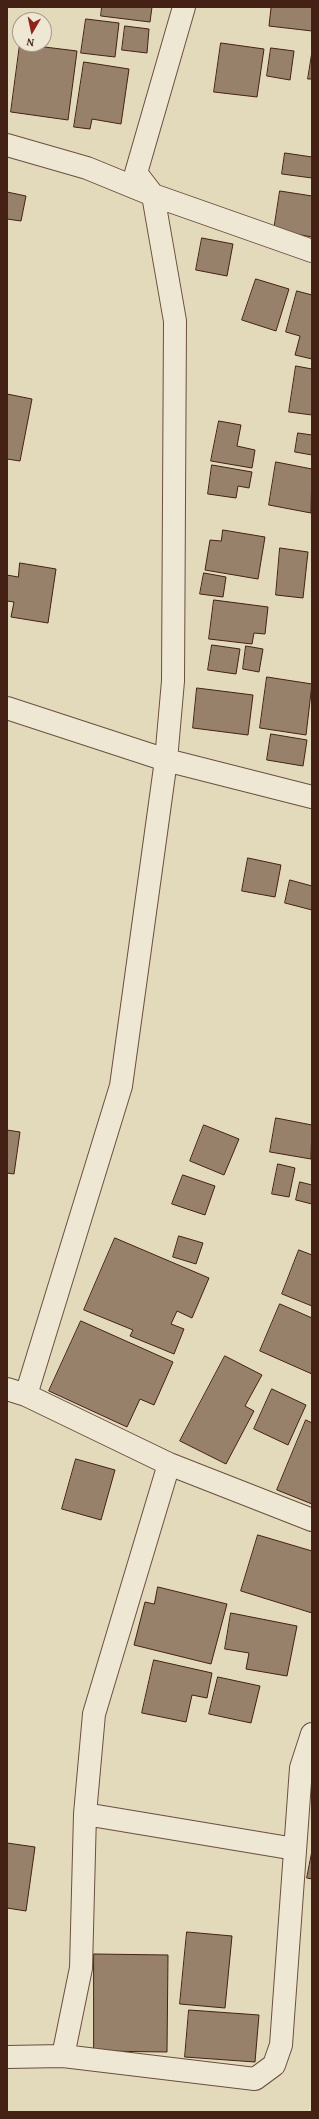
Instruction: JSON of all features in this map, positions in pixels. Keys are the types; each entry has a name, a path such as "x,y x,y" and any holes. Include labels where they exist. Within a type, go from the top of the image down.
{"street":[{"path":"184,7 136,173 153,195 175,321 173,681 166,760 122,1086 16,1392 169,1464 312,1520"},
{"path":"7,145 87,168 153,195 312,251"},
{"path":"7,708 166,760 312,797"},
{"path":"63,2056 81,1968 85,1814 94,1714 169,1464"},
{"path":"7,2057 63,2056 255,2079 274,2065 281,2045 301,1768 312,1734"},
{"path":"85,1814 295,1849"}],"building":[{"path":"102,7 152,7 150,22 101,16"},
{"path":"263,7 312,7 312,31 269,26 271,8"},
{"path":"86,19 119,23 115,57 81,53"},
{"path":"125,26 149,29 147,53 122,50"},
{"path":"221,43 264,49 257,97 214,92"},
{"path":"52,48 77,51 68,120 11,112 19,52 52,52"},
{"path":"271,48 294,51 290,80 267,76"},
{"path":"312,52 312,79 308,79"},
{"path":"84,62 129,69 121,124 92,119 90,129 74,127"},
{"path":"285,153 312,157 312,178 282,174"},
{"path":"280,191 312,196 312,237 274,230"},
{"path":"7,192 26,196 21,221 7,219"},
{"path":"202,238 233,244 227,276 196,270"},
{"path":"256,279 289,289 276,331 242,320"},
{"path":"297,291 312,295 312,359 295,355 300,336 286,332"},
{"path":"296,366 312,369 312,415 289,412"},
{"path":"7,394 32,399 20,461 7,459"},
{"path":"219,421 241,425 237,446 255,450 252,468 211,461"},
{"path":"298,433 312,435 312,455 295,452"},
{"path":"276,462 312,469 311,513 269,505"},
{"path":"212,465 252,472 249,488 238,486 236,498 208,494"},
{"path":"223,530 265,537 258,579 205,570 210,540 221,541"},
{"path":"280,548 308,552 303,598 276,595"},
{"path":"20,563 56,569 48,623 11,617 14,602 7,601 7,575 18,577"},
{"path":"204,573 226,577 223,597 200,594"},
{"path":"214,600 268,607 265,634 254,633 252,644 209,639"},
{"path":"212,645 240,649 236,674 208,670"},
{"path":"246,646 263,649 259,672 243,669"},
{"path":"267,677 312,684 306,735 260,728"},
{"path":"197,688 253,695 248,735 193,728"},
{"path":"271,734 307,740 303,766 267,760"},
{"path":"248,858 281,865 275,897 242,891"},
{"path":"290,880 312,886 312,910 285,903"},
{"path":"276,1118 312,1125 311,1159 270,1152"},
{"path":"204,1125 239,1139 224,1175 190,1161"},
{"path":"7,1130 20,1132 14,1174 7,1173"},
{"path":"278,1164 295,1168 289,1197 272,1194"},
{"path":"183,1175 215,1186 205,1215 172,1204"},
{"path":"300,1182 312,1185 312,1204 296,1200"},
{"path":"179,1236 203,1243 196,1264 173,1257"},
{"path":"115,1238 209,1278 192,1318 177,1311 171,1324 184,1329 174,1354 130,1336 133,1330 84,1310"},
{"path":"299,1250 312,1255 312,1306 282,1294"},
{"path":"280,1304 312,1318 312,1374 260,1351"},
{"path":"81,1321 173,1362 154,1405 140,1399 127,1427 49,1391"},
{"path":"225,1356 262,1375 245,1406 254,1411 226,1464 180,1441"},
{"path":"272,1389 306,1405 288,1445 254,1429"},
{"path":"306,1420 312,1423 312,1504 277,1490"},
{"path":"76,1459 115,1470 101,1520 62,1509"},
{"path":"258,1535 312,1551 312,1613 241,1591"},
{"path":"158,1587 227,1604 211,1664 134,1645 145,1602 154,1604"},
{"path":"231,1613 297,1626 287,1676 246,1669 249,1653 225,1649"},
{"path":"154,1660 212,1673 207,1698 192,1695 186,1722 142,1713"},
{"path":"218,1677 260,1686 251,1723 209,1714"},
{"path":"7,1843 35,1847 26,1911 7,1908"},
{"path":"312,1851 312,1879 307,1878"},
{"path":"187,1932 232,1936 225,2008 180,2004"},
{"path":"94,1954 168,1955 167,2052 94,2051"},
{"path":"189,2010 259,2015 255,2062 185,2057"}]}
